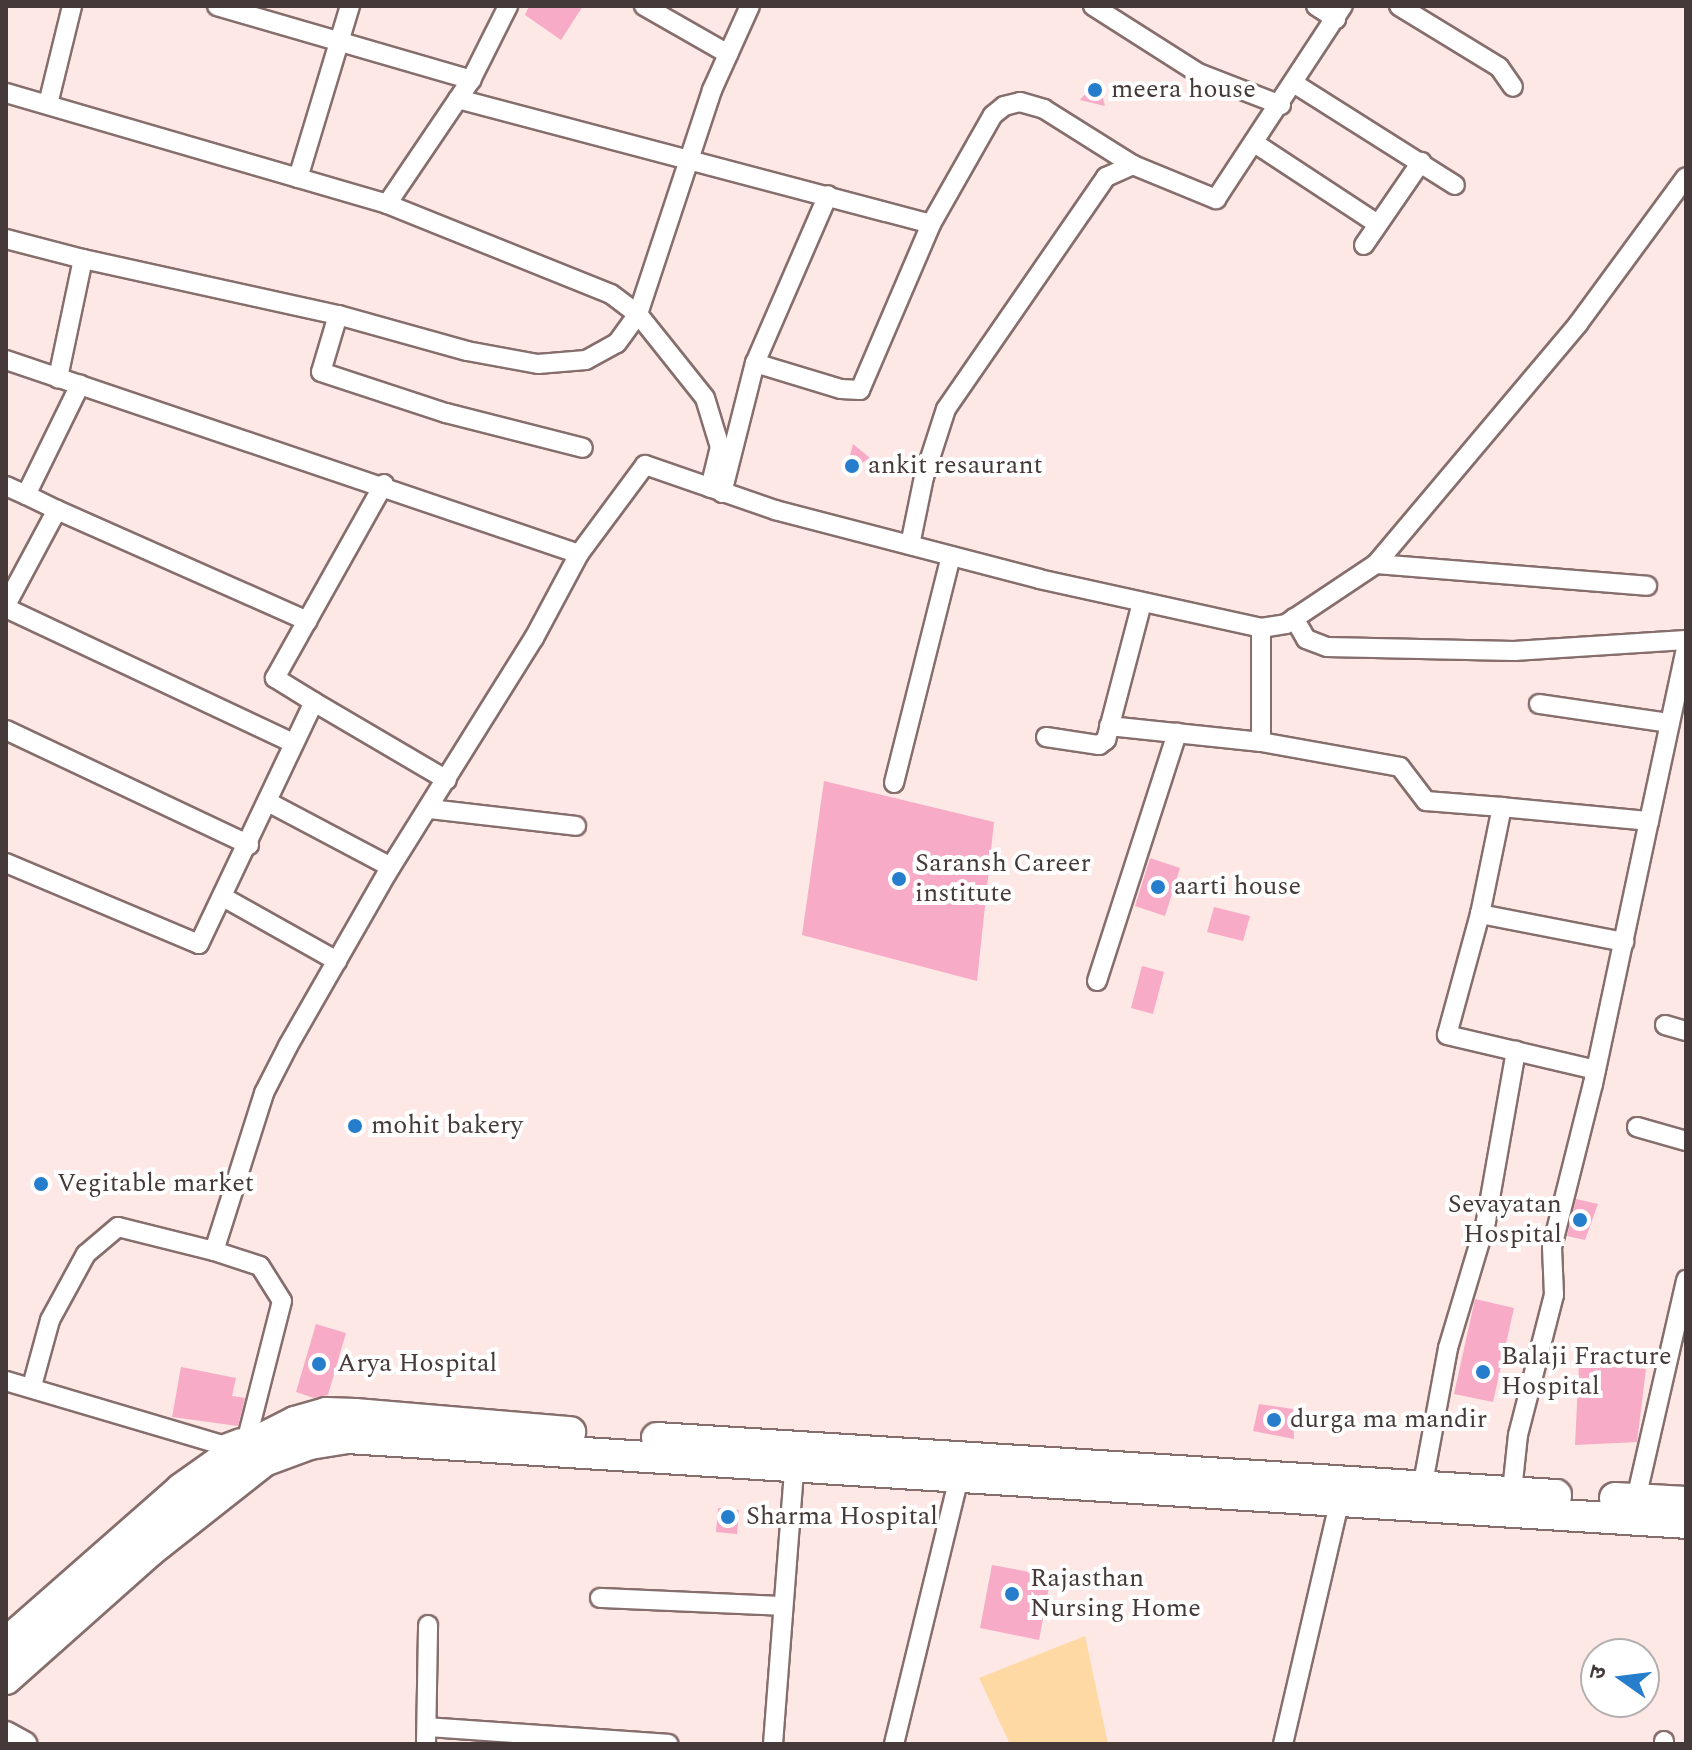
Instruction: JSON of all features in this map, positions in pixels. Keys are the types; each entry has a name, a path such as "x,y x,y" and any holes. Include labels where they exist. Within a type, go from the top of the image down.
{"main road":[{"path":"6,1643 181,1489 255,1446 326,1413 1342,1491 1686,1523"},
{"path":"6,1679 150,1551 255,1446 348,1438 959,1478 1342,1491 1423,1483 1686,1502"}],"street":[{"path":"48,104 72,6"},
{"path":"217,6 471,80"},
{"path":"298,178 350,6"},
{"path":"387,204 471,80 508,6"},
{"path":"644,6 728,54"},
{"path":"6,239 338,315 467,351 538,364 586,360 617,343 638,314 689,159 728,54 750,6"},
{"path":"1093,6 1198,73 1281,105"},
{"path":"755,363 860,390 931,224 993,115 1004,106 1020,102 1044,109 1133,165 1216,199 1256,144 1339,12 1316,6"},
{"path":"1399,6 1499,67 1513,87"},
{"path":"1295,84 1455,185"},
{"path":"6,93 387,204 611,294 638,314 705,398 720,447 716,490"},
{"path":"458,99 931,224"},
{"path":"1256,144 1378,224"},
{"path":"1364,245 1421,162"},
{"path":"910,545 924,477 946,409 1106,177 1133,165"},
{"path":"214,1251 264,1093 391,867 430,809 579,554 645,465 716,490 951,556 1142,603 1261,628 1294,618 1376,564 1578,324 1686,177"},
{"path":"716,490 755,363 828,195"},
{"path":"58,378 83,259"},
{"path":"338,315 321,372 446,413 583,448"},
{"path":"6,360 384,484 579,554"},
{"path":"26,495 80,385"},
{"path":"384,484 275,678 447,780"},
{"path":"6,486 307,621"},
{"path":"57,510 6,606 293,743"},
{"path":"894,783 951,556"},
{"path":"1376,564 1647,586"},
{"path":"1046,737 1099,745 1109,726 1142,603"},
{"path":"1294,618 1306,639 1327,647 1514,651 1686,640"},
{"path":"1261,628 1261,742"},
{"path":"1512,1491 1518,1435 1554,1295 1552,1247 1596,1070 1686,648"},
{"path":"6,863 199,944 249,845 314,702"},
{"path":"1539,704 1670,723"},
{"path":"1109,726 1261,742 1400,767 1426,801 1649,821"},
{"path":"6,730 249,845"},
{"path":"1097,981 1177,733"},
{"path":"268,802 391,867"},
{"path":"1502,807 1480,914 1447,1035 1596,1070"},
{"path":"430,809 576,826"},
{"path":"223,897 337,961"},
{"path":"1480,914 1624,942"},
{"path":"1665,1025 1686,1031"},
{"path":"1423,1483 1448,1348 1486,1221 1516,1051"},
{"path":"1637,1127 1686,1141"},
{"path":"6,1381 32,1386 222,1445 255,1446 282,1301 260,1266 118,1227 86,1254 50,1320 32,1386"},
{"path":"1636,1499 1686,1280"},
{"path":"773,1744 794,1469"},
{"path":"894,1744 959,1478"},
{"path":"1283,1744 1342,1491"},
{"path":"600,1598 783,1606"},
{"path":"428,1625 427,1735 668,1744"},
{"path":"6,1734 24,1744"}],"shaded area":[{"path":"1085,1636 1108,1744 1010,1744 979,1678"}],"building":[{"path":"529,6 583,6 561,40 525,15"},
{"name":"meera house","path":"1098,79 1105,106 1080,100"},
{"name":"ankit resaurant","path":"853,444 870,458 845,474"},
{"name":"Saransh Career institute","path":"824,781 994,822 977,981 802,935"},
{"name":"aarti house","path":"1150,858 1180,868 1165,916 1135,906"},
{"path":"1214,907 1250,916 1243,941 1207,932"},
{"path":"1142,966 1164,972 1153,1014 1131,1008"},
{"path":"1576,1199 1598,1204 1585,1240 1567,1236"},
{"path":"1475,1299 1514,1308 1493,1402 1454,1394"},
{"path":"316,1324 346,1333 328,1395 314,1398 296,1392"},
{"path":"1579,1364 1646,1369 1637,1442 1575,1445"},
{"path":"181,1367 236,1378 232,1396 245,1398 238,1426 172,1417"},
{"name":"durga ma mandir","path":"1259,1404 1293,1409 1294,1439 1253,1431"},
{"path":"718,1508 739,1510 737,1534 716,1532"},
{"path":"992,1565 1051,1576 1039,1640 980,1628"}],"place":[{"name":"meera house","path":"1095,90"},
{"name":"ankit resaurant","path":"852,466"},
{"name":"Saransh Career institute","path":"899,879"},
{"name":"aarti house","path":"1158,887"},
{"name":"mohit bakery","path":"355,1126"},
{"name":"Vegitable market","path":"41,1184"},
{"name":"Sevayatan Hospital","path":"1580,1220"},
{"name":"Arya Hospital","path":"319,1364"},
{"name":"Balaji Fracture Hospital","path":"1483,1372"},
{"name":"durga ma mandir","path":"1274,1420"},
{"name":"Sharma Hospital","path":"728,1517"},
{"name":"Rajasthan Nursing Home","path":"1012,1594"}]}
